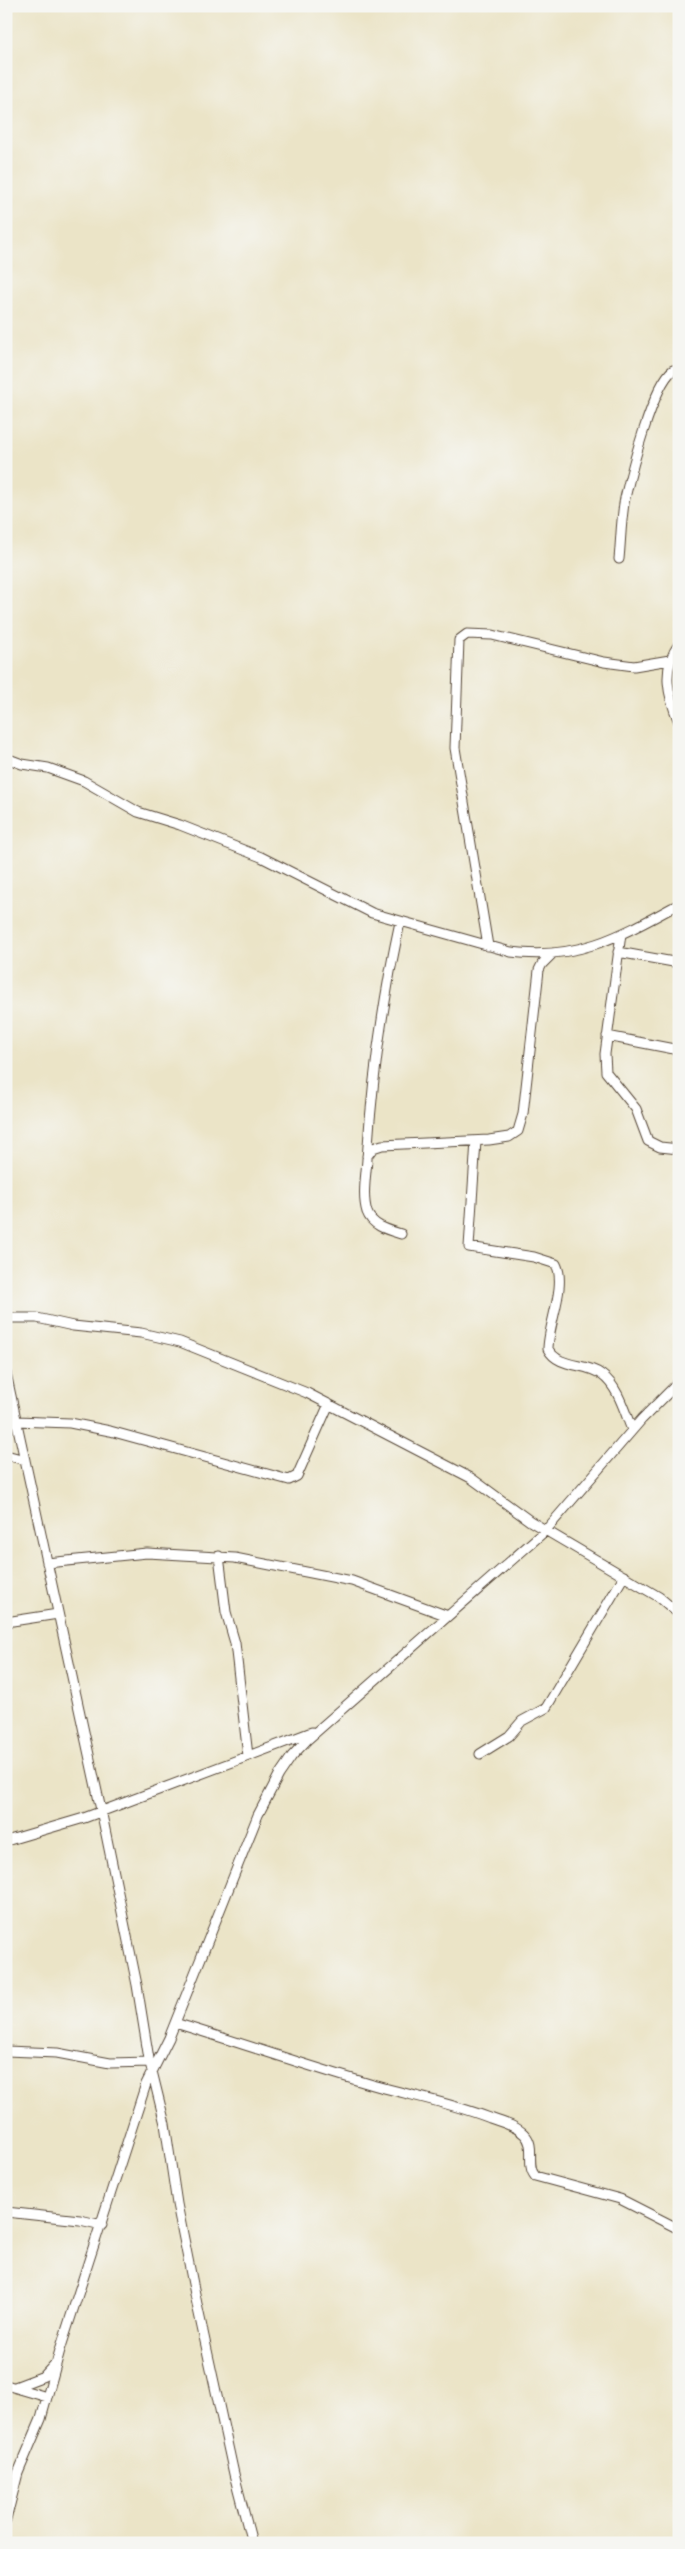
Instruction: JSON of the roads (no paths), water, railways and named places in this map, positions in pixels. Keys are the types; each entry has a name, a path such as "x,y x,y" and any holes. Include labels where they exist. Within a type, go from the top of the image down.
{"street":[{"path":"619,559 625,499 643,435 654,401 667,375 673,370 679,371"},
{"path":"488,946 455,748 460,640 468,634 492,635 604,662 634,666 670,660"},
{"path":"679,644 670,660 668,683 674,696 679,722"},
{"path":"6,758 22,764 48,768 84,781 138,812 180,825 240,848 372,913 488,946 523,953 578,951 621,934 679,904"},
{"path":"400,922 377,1053 365,1187 367,1213 381,1228 401,1234"},
{"path":"621,934 604,1065 606,1072 636,1109 648,1140 660,1147 679,1149"},
{"path":"618,952 679,963"},
{"path":"367,1156 373,1148 388,1144 476,1141 509,1137 518,1131 521,1125 539,970 553,953"},
{"path":"607,1036 679,1050"},
{"path":"476,1141 469,1246 534,1257 556,1264 559,1273 558,1289 548,1349 554,1358 602,1375 618,1397 632,1430"},
{"path":"6,1318 37,1318 73,1326 141,1333 180,1342 218,1355 329,1404 471,1478 546,1530 659,1597 679,1614"},
{"path":"6,1373 137,1985 151,2066 165,2124 177,2204 198,2308 234,2474 252,2543"},
{"path":"6,2520 18,2473 41,2419 57,2361 102,2225 151,2066 164,2049 258,1815 292,1756 319,1728 546,1530 632,1430 679,1382"},
{"path":"16,1420 70,1423 110,1431 289,1480 295,1479 302,1469 329,1404"},
{"path":"6,1455 25,1460"},
{"path":"47,1563 147,1553 219,1556 267,1563 308,1574 352,1581 448,1616"},
{"path":"219,1556 226,1612 235,1643 248,1756"},
{"path":"480,1754 509,1736 522,1721 546,1708 624,1576"},
{"path":"6,1622 58,1614"},
{"path":"6,1841 84,1818 101,1810 187,1781 219,1766 319,1728"},
{"path":"175,2023 354,2079 456,2105 499,2121 523,2132 528,2138 531,2146 531,2168 535,2176 620,2199 679,2229"},
{"path":"6,2051 57,2053 110,2063 151,2066"},
{"path":"6,2212 80,2220 102,2225"},
{"path":"11,2386 44,2376 57,2361"},
{"path":"11,2386 47,2397"}]}
